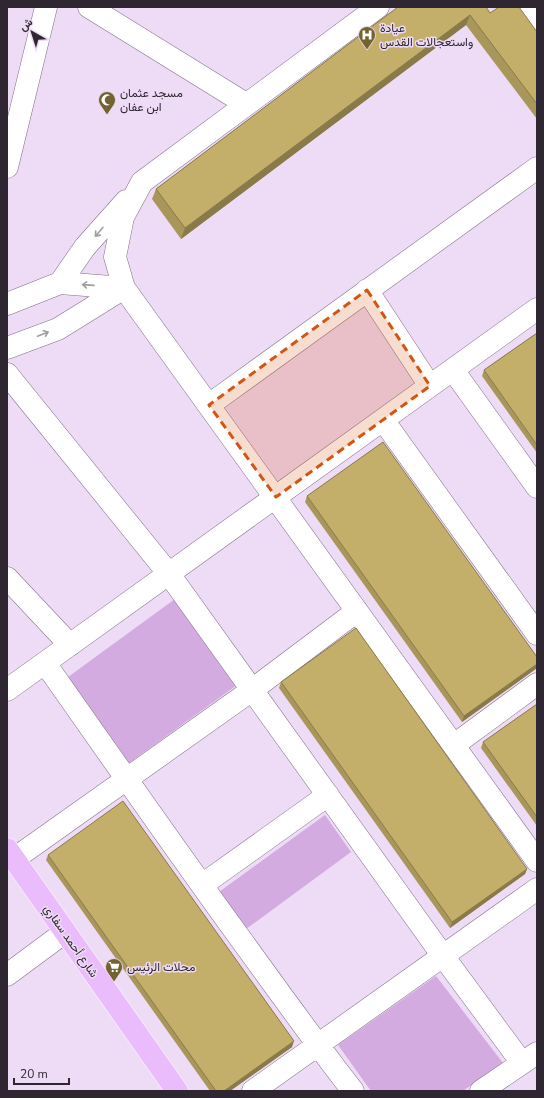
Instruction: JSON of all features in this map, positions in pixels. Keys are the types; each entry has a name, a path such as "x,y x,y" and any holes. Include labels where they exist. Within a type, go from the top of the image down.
{"main road":[{"name":"شارع أحمد سفاري","path":"10,854 177,1091"}],"street":[{"path":"7,167 46,7"},
{"path":"89,7 246,104"},
{"path":"528,7 537,20"},
{"path":"60,283 85,247 142,182 246,104 365,10"},
{"path":"209,405 537,168"},
{"path":"142,182 123,217 115,257 124,288 537,860"},
{"path":"7,304 60,283 124,288"},
{"path":"7,348 58,329 124,288"},
{"path":"367,290 430,386"},
{"path":"7,690 537,309"},
{"path":"453,370 537,487"},
{"path":"7,374 169,574 443,956 530,1058 481,1091"},
{"path":"383,420 537,634"},
{"path":"7,578 70,645"},
{"path":"10,854 126,780 252,690 357,611"},
{"path":"45,663 126,780 317,1045 353,1091"},
{"path":"454,745 537,684"},
{"path":"202,885 328,795"},
{"path":"253,1091 537,889"},
{"path":"7,975 65,932"}],"highlighted area":[{"path":"367,290 430,386 276,497 209,405"}],"shaded area":[{"path":"175,599 237,685 129,763 68,677"},
{"path":"325,815 351,852 246,929 219,892"},
{"path":"436,976 503,1063 463,1091 371,1091 338,1045"}],"building":[{"path":"398,7 486,7 490,13 499,7 519,7 537,32 537,104 470,15 185,228 156,189"},
{"path":"537,333 537,445 484,370"},
{"path":"383,442 537,657 537,664 464,716 307,496"},
{"path":"356,628 527,869 452,922 281,682"},
{"path":"537,704 537,817 483,742"},
{"path":"123,801 294,1041 224,1091 216,1091 48,855"}],"place":[{"name":"عيادة واستعجالات القدس","path":"367,50"},
{"name":"مسجد عثمان ابن عفان","path":"107,115"},
{"name":"محلات الرئيس","path":"114,982"}]}
